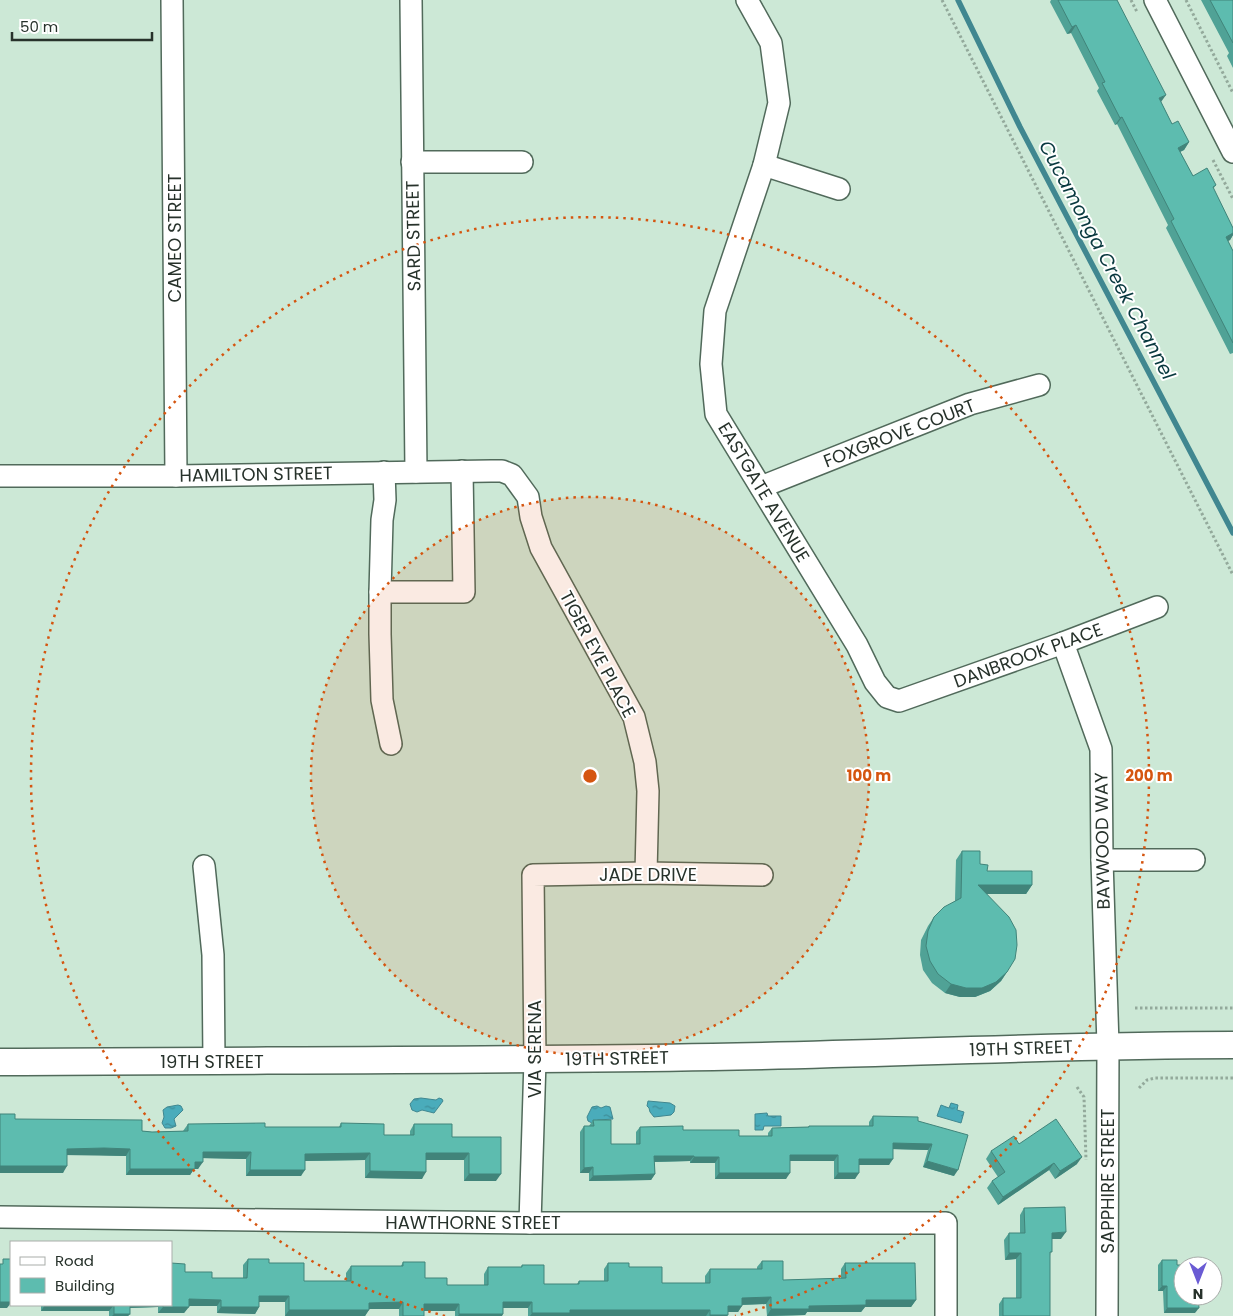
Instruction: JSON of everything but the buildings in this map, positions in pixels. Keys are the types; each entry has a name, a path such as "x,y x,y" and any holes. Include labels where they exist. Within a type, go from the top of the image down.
{"main road":[{"name":"19TH STREET","path":"0,1062 536,1060 821,1055 1108,1045 1233,1045"}],"street":[{"name":"CAMEO STREET","path":"172,0 176,476"},
{"name":"SARD STREET","path":"411,0 416,472"},
{"name":"EASTGATE AVENUE","path":"747,0 771,43 779,103 764,166 715,311 711,364 716,414 856,645 875,682 887,698 899,700"},
{"path":"1155,0 1233,152"},
{"path":"412,162 522,162"},
{"path":"764,166 839,189"},
{"name":"FOXGROVE COURT","path":"761,487 970,404 1039,385"},
{"name":"HAMILTON STREET","path":"0,476 176,476 462,471 502,471 512,475"},
{"path":"380,592 464,592 462,471"},
{"path":"384,472 385,500 382,520 380,634 382,700 391,744"},
{"name":"TIGER EYE PLACE","path":"512,475 528,497 531,516 541,548 634,717 645,762 648,791 646,873"},
{"name":"DANBROOK PLACE","path":"899,700 1064,643 1157,607"},
{"name":"BAYWOOD WAY","path":"1064,643 1101,749 1102,860 1108,1045"},
{"path":"1102,860 1194,860"},
{"path":"204,866 213,955 214,1061"},
{"name":"JADE DRIVE","path":"533,875 646,873 762,875"},
{"name":"VIA SERENA","path":"530,1223 536,1060 533,875"},
{"name":"SAPPHIRE STREET","path":"1107,1316 1108,1045"},
{"name":"HAWTHORNE STREET","path":"0,1217 530,1223 946,1223 946,1316"}],"path":[{"path":"942,0 1233,575"},
{"path":"1186,0 1233,93"},
{"path":"1135,1008 1233,1008"},
{"path":"1139,1088 1147,1080 1155,1078 1233,1078"}],"water":[{"path":"439,1098 443,1101 434,1113 412,1110 410,1104 414,1099 436,1100"},
{"path":"648,1101 670,1103 675,1106 674,1112 671,1115 654,1117 647,1106"},
{"path":"951,1103 958,1105 957,1110 964,1112 961,1123 937,1116 941,1105 949,1108"},
{"path":"178,1105 183,1110 174,1119 176,1126 165,1128 162,1123 164,1117 163,1110 167,1107"},
{"path":"597,1106 601,1108 610,1107 613,1119 598,1120 592,1123 588,1121 587,1117 592,1107"},
{"path":"767,1113 768,1116 781,1116 781,1126 764,1126 763,1130 755,1130 755,1114"}],"waterway":[{"name":"Cucamonga Creek Channel","path":"958,0 1020,127 1233,533"}]}
